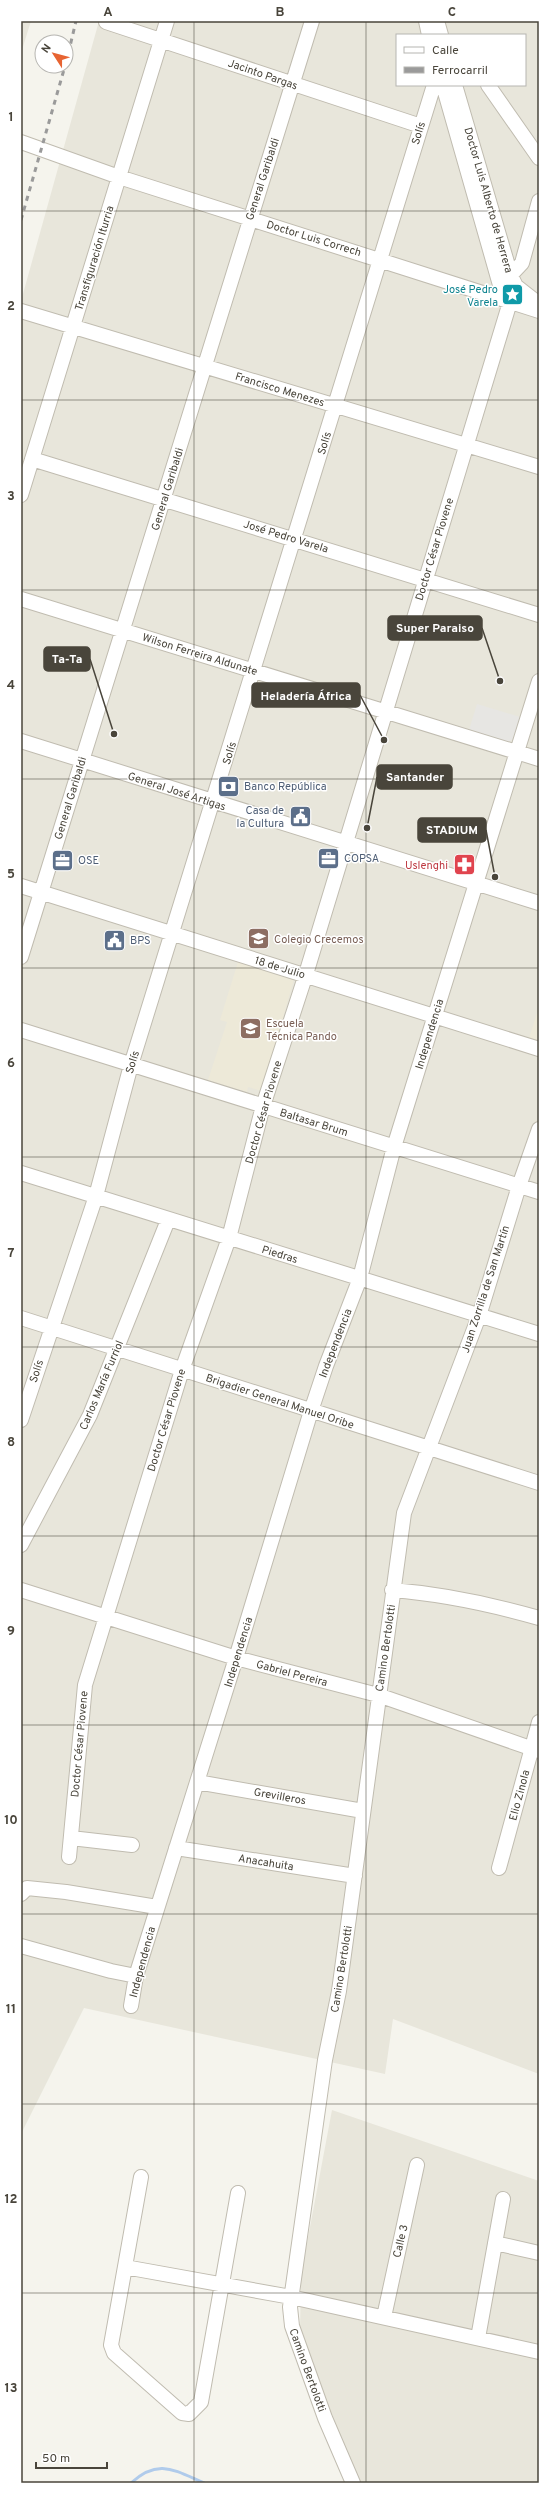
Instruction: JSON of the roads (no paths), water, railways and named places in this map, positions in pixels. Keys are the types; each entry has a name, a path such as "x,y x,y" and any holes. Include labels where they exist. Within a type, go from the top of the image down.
{"street":[{"name":"Transfiguración Iturria","path":"21,495 167,21"},
{"name":"General Garibaldi","path":"21,957 312,21"},
{"path":"426,21 430,34"},
{"path":"437,21 441,34"},
{"name":"Jacinto Pargas","path":"106,22 421,126"},
{"name":"Solís","path":"21,1420 50,1328 96,1196 131,1065 214,803 434,86"},
{"name":"Doctor Luis Alberto de Herrera","path":"444,86 500,285 510,302"},
{"name":"Doctor Luis Alberto de Herrera","path":"455,86 511,276 516,286 525,295 539,304"},
{"path":"489,86 539,158"},
{"name":"Doctor Luis Correch","path":"21,142 118,177 380,259 539,311"},
{"path":"500,285 511,276 522,263 539,201"},
{"path":"510,302 525,295"},
{"name":"Doctor César Piovene","path":"69,1857 83,1696 106,1616 182,1370 229,1238 263,1106 306,974 510,302"},
{"name":"Francisco Menezes","path":"21,311 539,468"},
{"name":"José Pedro Varela","path":"32,459 294,538 539,615"},
{"name":"Wilson Ferreira Aldunate","path":"21,599 539,759"},
{"name":"Independencia","path":"131,2006 136,1976 236,1658 311,1411 326,1366 360,1278 394,1147 539,681"},
{"name":"General José Artigas","path":"21,741 214,803 539,903"},
{"name":"18 de Julio","path":"21,886 306,974 539,1049"},
{"name":"Baltasar Brum","path":"21,1030 539,1192"},
{"name":"Juan Zorrilla de San Martín","path":"427,1448 479,1316 519,1186 539,1129"},
{"name":"Piedras","path":"21,1173 168,1220 539,1334"},
{"name":"Carlos María Furriol","path":"21,1545 87,1421 168,1220"},
{"name":"Brigadier General Manuel Oribe","path":"21,1318 539,1483"},
{"name":"Camino Bertolotti","path":"353,2483 325,2418 292,2326 291,2297 325,2060 339,1991 392,1590 404,1513 427,1448"},
{"name":"Gabriel Pereira","path":"21,1590 236,1658 378,1695 535,1750"},
{"path":"392,1590 445,1595 488,1604 539,1618"},
{"name":"Elio Zinola","path":"499,1868 535,1750 539,1722"},
{"name":"Grevilleros","path":"197,1782 362,1811"},
{"path":"71,1838 132,1845"},
{"name":"Anacahuita","path":"176,1848 354,1876"},
{"path":"21,1894 27,1888 66,1892 157,1907"},
{"path":"21,1946 111,1971 136,1976"},
{"name":"Calle 3","path":"384,2317 417,2165"},
{"path":"141,2177 111,2345 114,2353 182,2412 189,2414 201,2402 238,2193"},
{"path":"478,2338 503,2199"},
{"path":"495,2243 539,2253"},
{"path":"125,2267 291,2297 539,2352"}],"waterway":[{"path":"131,2483 141,2475 158,2469 175,2471 204,2483"}],"railway":[{"path":"73,34 76,21"},
{"path":"21,220 63,74"}],"place":[{"name":"José Pedro Varela","path":"513,295"},
{"name":"Super Paraiso","path":"500,681"},
{"name":"Ta-Ta","path":"114,734"},
{"name":"Heladería África","path":"384,740"},
{"name":"Banco República","path":"228,786"},
{"name":"Casa de la Cultura","path":"300,816"},
{"name":"Santander","path":"367,828"},
{"name":"COPSA","path":"328,858"},
{"name":"OSE","path":"63,860"},
{"name":"Uslenghi","path":"464,865"},
{"name":"STADIUM","path":"495,877"},
{"name":"Colegio Crecemos","path":"258,939"},
{"name":"BPS","path":"114,940"},
{"name":"Escuela Técnica Pando","path":"251,1029"}]}
